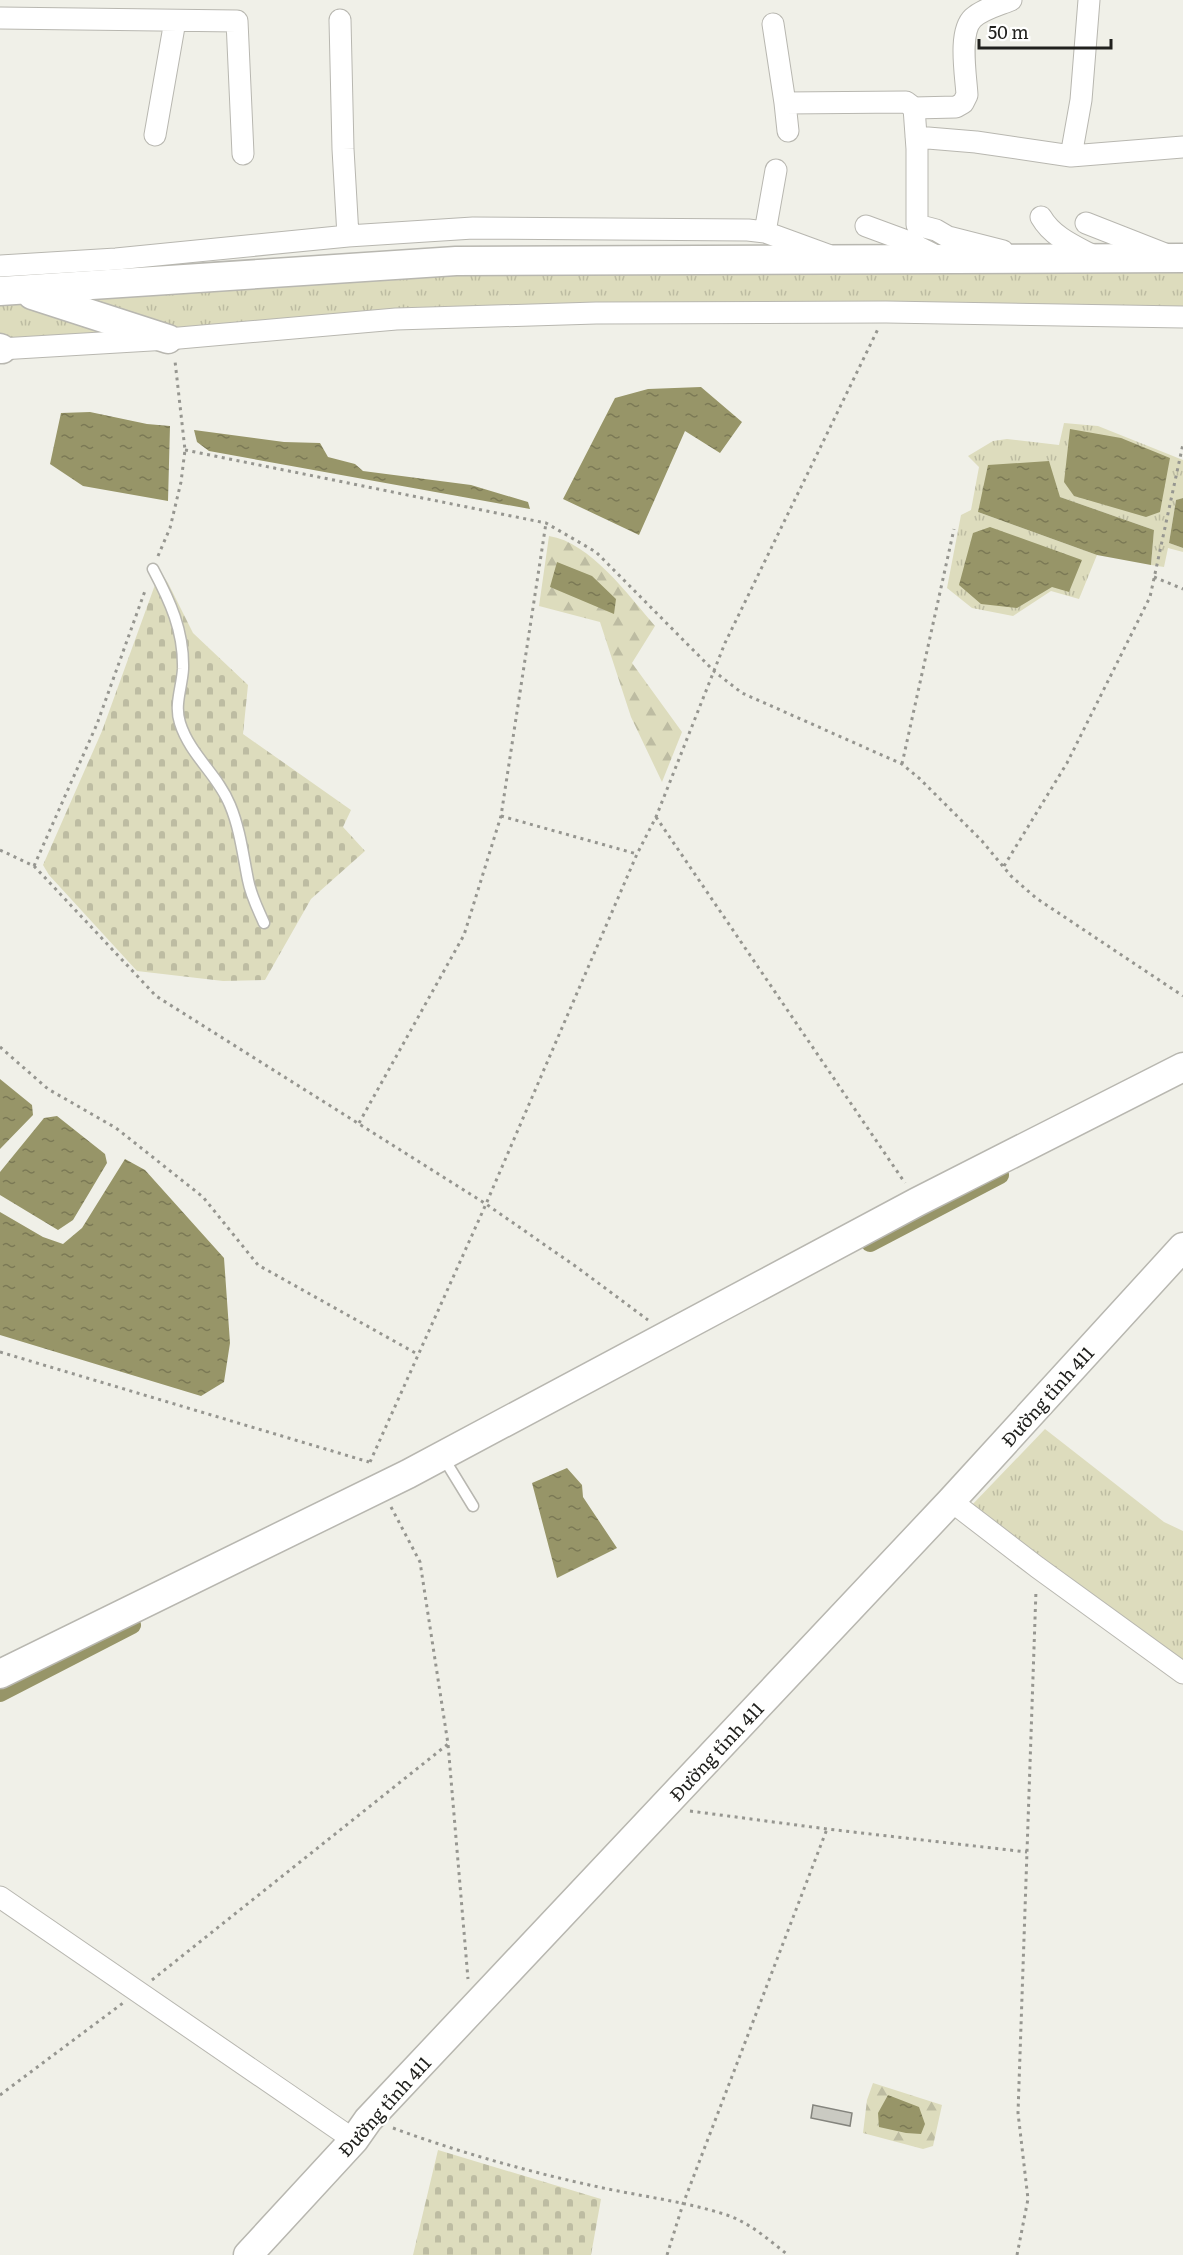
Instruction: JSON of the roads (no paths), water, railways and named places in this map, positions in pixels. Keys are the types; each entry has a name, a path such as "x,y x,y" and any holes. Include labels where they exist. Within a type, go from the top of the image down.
{"main road":[{"path":"8,291 456,261 1180,258"},
{"path":"8,291 168,339"},
{"path":"0,1674 375,1475 408,1474 446,1462 668,1335 917,1202 1183,1067"},
{"name":"Đường tỉnh 411","path":"248,2255 471,2011 951,1501 1183,1246"}],"street":[{"path":"785,103 906,102 914,108 956,107 963,103 967,95 964,39 967,26 979,13 1011,0"},
{"path":"1071,156 1080,100 1089,0"},
{"path":"0,18 237,21 243,154"},
{"path":"340,20 348,236"},
{"path":"155,135 175,21"},
{"path":"773,24 788,131"},
{"path":"914,108 917,225 936,230 948,237 1030,258"},
{"path":"916,137 976,142 1071,156 1183,147"},
{"path":"765,232 776,170"},
{"path":"1041,217 1045,224 1063,240 1097,258"},
{"path":"1086,223 1180,258"},
{"path":"866,226 904,240 941,259"},
{"path":"0,266 116,260 348,236 473,228 748,230 765,232 837,259"},
{"path":"0,351 396,319 596,313 886,312 1183,316"},
{"path":"951,1501 1037,1567 1183,1673"},
{"path":"0,1897 137,1992 361,2130"}],"lane":[{"path":"153,569 171,601 179,631 183,669 177,707 180,724 196,757 224,790 230,804 238,825 254,901 264,923"},
{"path":"446,1462 472,1506"}],"water":[{"path":"701,387 742,422 720,453 685,431 639,535 563,499 615,398 648,389"},
{"path":"90,412 147,424 170,426 168,501 83,486 50,464 61,413"},
{"path":"1070,429 1121,438 1170,458 1160,512 1146,517 1074,496 1064,482"},
{"path":"194,430 284,442 320,443 328,457 355,464 363,471 471,485 528,502 530,509 209,451 197,442"},
{"path":"1049,461 1060,497 1154,530 1151,565 1097,555 978,512 988,465"},
{"path":"1183,498 1183,548 1169,543 1176,500"},
{"path":"990,527 1082,560 1069,592 1052,587 1017,608 981,604 959,585 973,533"},
{"path":"557,562 592,576 616,599 614,614 550,587"},
{"path":"0,1079 32,1105 33,1115 0,1149"},
{"path":"57,1116 105,1154 107,1163 73,1220 58,1230 0,1195 0,1172 44,1118"},
{"path":"125,1159 145,1170 224,1258 230,1343 224,1382 201,1396 0,1335 0,1212 43,1237 63,1244 82,1228"},
{"path":"567,1468 582,1485 583,1497 617,1548 557,1578 532,1483"},
{"path":"888,2095 919,2107 925,2124 921,2134 879,2127 878,2113"}],"waterway":[{"path":"870,1243 1000,1175"},
{"path":"0,1693 132,1625"}]}
